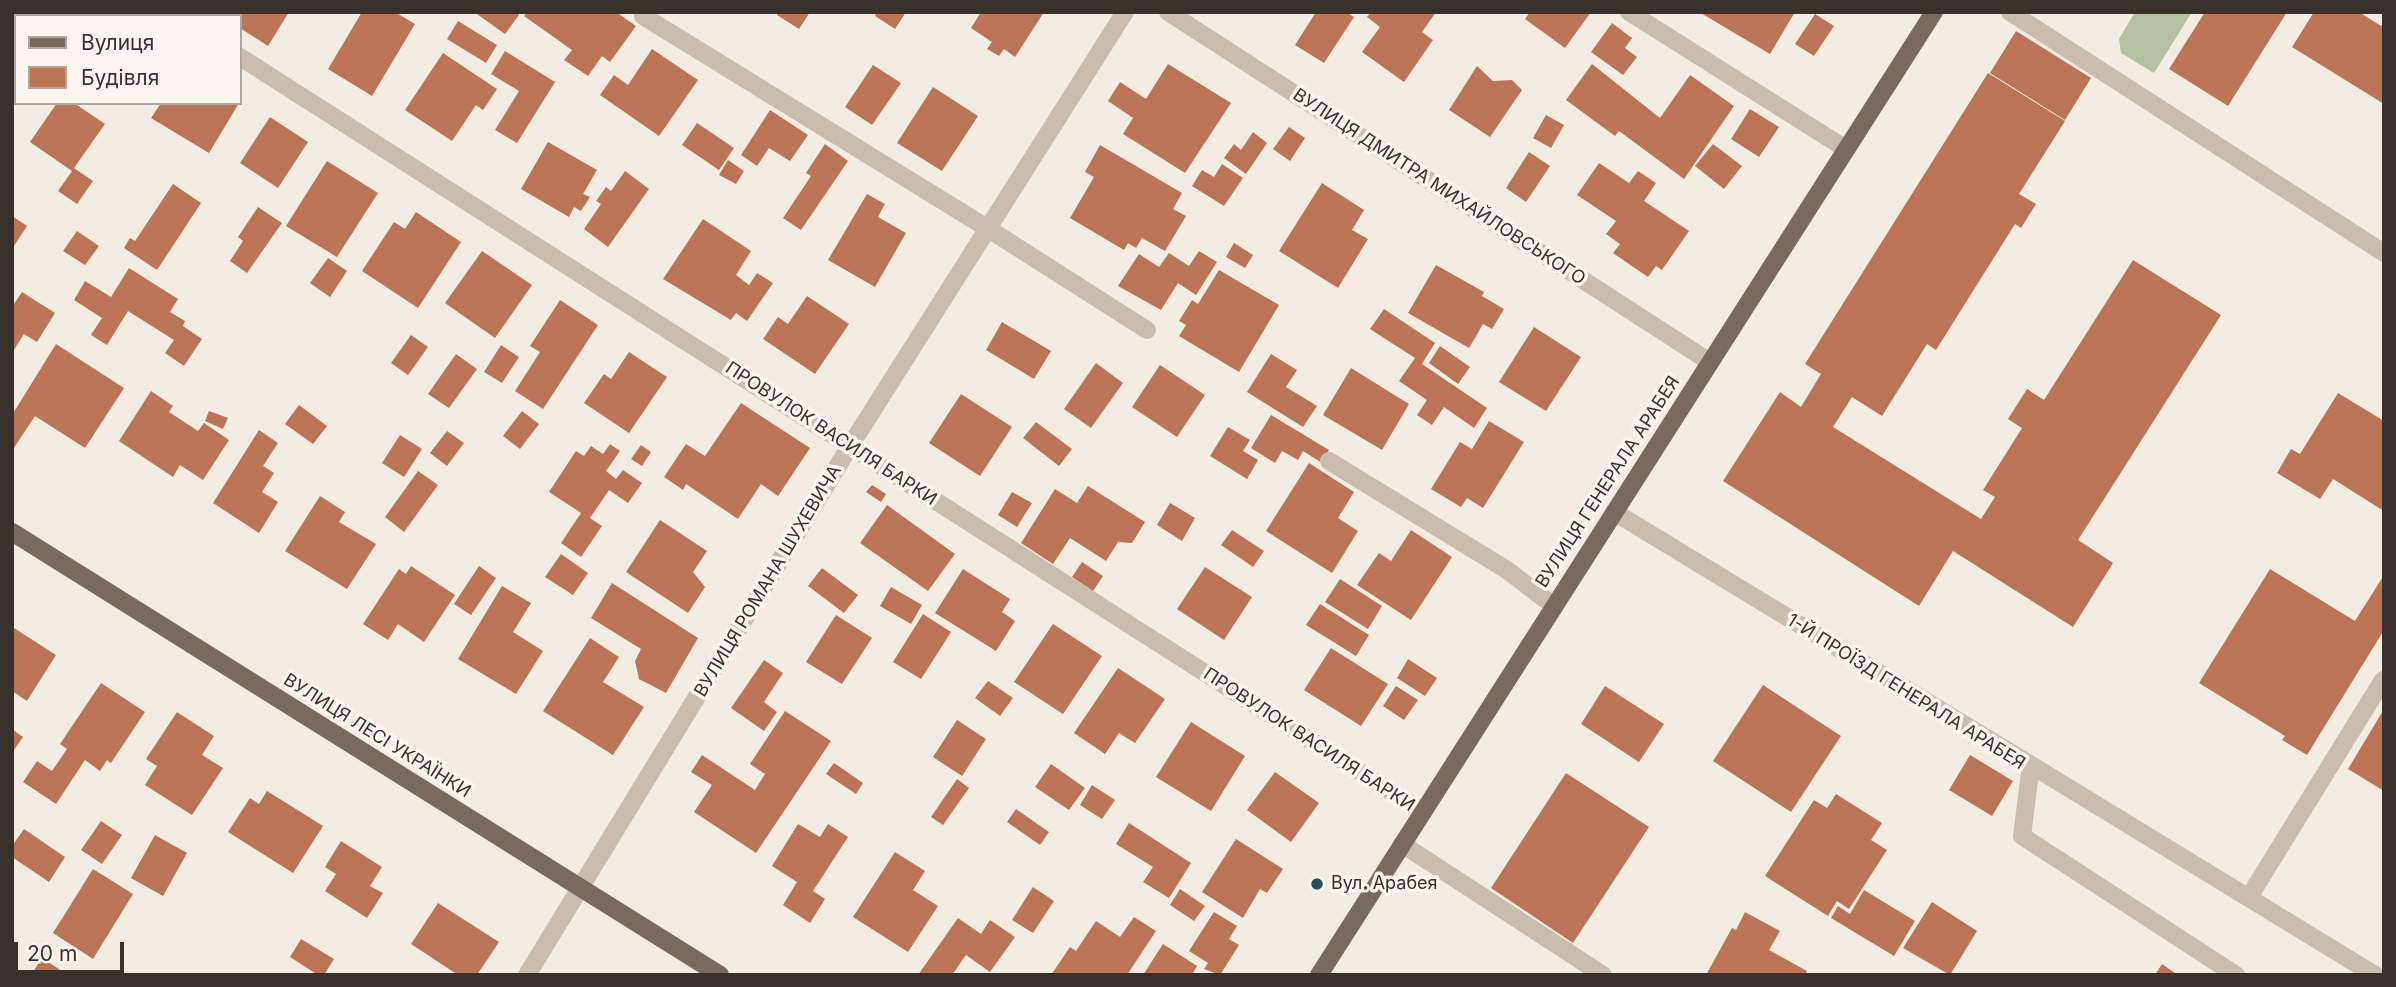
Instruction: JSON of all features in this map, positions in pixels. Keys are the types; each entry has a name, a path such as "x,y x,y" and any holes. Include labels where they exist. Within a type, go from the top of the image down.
{"main road":[{"name":"ВУЛИЦЯ ГЕНЕРАЛА АРАБЕЯ","path":"1319,975 1934,12"},
{"name":"ВУЛИЦЯ ЛЕСІ УКРАЇНКИ","path":"12,532 720,975"}],"street":[{"name":"ВУЛИЦЯ РОМАНА ШУХЕВИЧА","path":"527,975 850,446 1125,12"},
{"name":"ВУЛИЦЯ ДМИТРА МИХАЙЛОВСЬКОГО","path":"1168,12 1710,362"},
{"path":"1629,12 1846,149"},
{"path":"2010,12 2384,253"},
{"path":"643,16 1147,330"},
{"name":"ПРОВУЛОК ВАСИЛЯ БАРКИ","path":"242,58 1423,812"},
{"path":"1329,461 1507,570 1554,606"},
{"name":"1-Й ПРОЇЗД ГЕНЕРАЛА АРАБЕЯ","path":"1614,512 2031,765 2022,836 2236,975"},
{"path":"2249,897 2383,680"},
{"path":"2031,765 2375,975"},
{"path":"1402,844 1603,975"}],"green space":[{"path":"2135,12 2192,12 2154,73 2121,53 2119,39"}],"building":[{"path":"32,12 82,12 81,14"},
{"path":"289,12 268,46 242,29 242,14 234,14"},
{"path":"362,12 395,12 415,24 372,96 328,69"},
{"path":"474,12 515,12 519,15 505,34"},
{"path":"527,12 616,12 636,26 610,62 602,56 588,76 564,60 572,50 524,16"},
{"path":"779,12 810,12 799,29 777,15"},
{"path":"877,12 906,12 895,29 875,16"},
{"path":"981,12 1044,12 1015,57 1004,49 999,56 987,49 992,42 971,28"},
{"path":"1316,12 1346,12 1354,17 1324,63 1295,45"},
{"path":"1371,12 1436,12 1422,32 1433,40 1404,82 1362,52 1380,27 1367,17"},
{"path":"1530,12 1591,12 1565,48 1525,19"},
{"path":"1699,12 1795,12 1770,54"},
{"path":"2205,12 2287,12 2228,106 2169,69"},
{"path":"2314,12 2359,12 2381,26 2384,22 2384,104 2292,47"},
{"path":"1815,14 1834,26 1814,56 1795,44"},
{"path":"458,21 497,45 486,63 447,39"},
{"path":"1612,23 1632,38 1625,48 1637,57 1623,75 1591,52"},
{"path":"2016,31 2091,78 2065,120 1990,73"},
{"path":"652,49 698,80 659,136 600,95 614,75 628,85"},
{"path":"505,51 555,82 517,143 495,130 519,91 491,74"},
{"path":"443,53 497,89 483,110 476,105 452,141 405,110"},
{"path":"1168,64 1231,103 1185,173 1123,134 1133,118 1108,101 1120,82 1146,99"},
{"path":"1592,64 1660,118 1690,75 1734,106 1684,179 1619,131 1615,136 1566,100"},
{"path":"873,65 901,83 872,125 845,107"},
{"path":"1477,66 1493,81 1512,80 1522,90 1490,137 1449,110"},
{"path":"1988,73 2065,121 2019,194 2036,204 2021,228 2015,224 1936,350 1927,344 1882,416 1852,397 1833,427 1981,519 1995,497 1983,490 2022,428 2008,419 2027,389 2044,400 2133,260 2221,315 2078,540 2113,563 2073,627 1953,551 1919,606 1723,481 1780,392 1801,407 1821,374 1805,364"},
{"path":"933,87 978,116 942,171 897,143"},
{"path":"56,105 77,105 105,124 74,168 93,181 77,204 58,191 72,171 30,142"},
{"path":"160,105 238,105 209,153 151,118"},
{"path":"1750,109 1779,127 1759,157 1731,139"},
{"path":"770,110 808,135 790,161 769,148 757,166 741,155"},
{"path":"1546,115 1564,125 1551,148 1533,138"},
{"path":"270,117 308,142 278,188 240,163"},
{"path":"697,123 734,148 719,170 682,145"},
{"path":"1289,127 1305,138 1290,161 1273,149"},
{"path":"1253,132 1267,143 1246,174 1224,158 1234,144 1241,150"},
{"path":"548,142 597,170 583,194 590,197 581,211 574,207 569,217 521,189"},
{"path":"825,144 848,161 801,230 783,218 811,176 806,173"},
{"path":"1713,144 1742,166 1724,189 1695,166"},
{"path":"1100,145 1182,193 1173,209 1186,216 1165,251 1142,238 1136,248 1128,243 1124,250 1070,218 1094,177 1085,172"},
{"path":"1529,152 1550,166 1526,202 1506,188"},
{"path":"728,160 744,171 736,184 719,175"},
{"path":"327,161 378,193 337,257 286,226"},
{"path":"1599,163 1629,183 1638,171 1656,183 1644,201 1689,231 1662,270 1656,266 1648,277 1613,253 1620,244 1606,234 1616,221 1577,195"},
{"path":"1222,164 1243,178 1224,206 1192,186 1202,170 1214,177"},
{"path":"625,171 649,189 608,247 584,229 601,204 596,201 606,187 611,191"},
{"path":"1322,183 1364,210 1352,230 1368,239 1338,288 1279,251"},
{"path":"173,184 201,203 157,270 124,248 130,238 135,241"},
{"path":"867,194 885,204 878,217 906,233 875,287 828,260"},
{"path":"258,207 282,223 247,273 230,261 243,241 238,237"},
{"path":"416,212 461,242 418,308 362,271 394,222 405,229"},
{"path":"12,216 27,226 12,249"},
{"path":"703,219 751,251 736,275 749,285 757,273 773,283 747,321 736,313 731,320 663,279"},
{"path":"77,231 99,246 85,265 63,251"},
{"path":"1234,243 1253,255 1245,268 1226,257"},
{"path":"482,251 532,285 495,338 445,303"},
{"path":"1199,251 1217,262 1196,295 1178,283 1161,310 1118,286 1139,254 1159,267 1169,253 1189,266"},
{"path":"328,258 347,271 330,297 310,283"},
{"path":"1436,265 1484,292 1482,296 1504,309 1492,329 1483,324 1469,348 1408,313"},
{"path":"129,268 178,299 170,312 185,321 183,326 202,339 184,366 165,353 174,340 128,311 107,345 91,335 102,318 74,300 85,281 111,297"},
{"path":"1219,270 1279,305 1239,372 1179,336 1186,325 1179,321 1192,300 1198,304"},
{"path":"22,292 55,313 37,342 24,334 12,353 12,307"},
{"path":"807,296 849,324 815,374 763,339 778,317 788,324"},
{"path":"560,300 598,325 543,409 515,391 540,352 530,346"},
{"path":"1384,309 1435,343 1422,364 1487,408 1474,428 1444,407 1432,425 1417,415 1427,400 1399,381 1415,358 1370,329"},
{"path":"1002,322 1051,351 1034,379 986,350"},
{"path":"1534,327 1581,357 1546,411 1499,382"},
{"path":"411,335 428,347 408,375 391,363"},
{"path":"56,344 124,388 85,448 35,416 12,451 12,415"},
{"path":"501,345 519,357 502,383 484,372"},
{"path":"1440,346 1470,367 1458,384 1429,363"},
{"path":"629,352 667,377 629,433 584,403 604,374 611,379"},
{"path":"456,354 477,369 449,408 428,394"},
{"path":"1271,354 1297,370 1286,387 1317,406 1303,427 1247,392"},
{"path":"1096,363 1123,383 1091,428 1064,409"},
{"path":"1160,365 1205,395 1177,437 1132,407"},
{"path":"1351,368 1409,404 1382,450 1323,415"},
{"path":"151,391 173,406 169,412 198,431 204,423 229,440 203,480 180,465 173,477 119,441"},
{"path":"2338,393 2384,421 2384,511 2333,479 2320,499 2277,473 2291,449 2300,454"},
{"path":"961,394 1012,427 980,476 929,443"},
{"path":"741,403 810,448 778,496 761,484 738,519 686,484 683,490 664,477 686,444 705,456"},
{"path":"299,405 327,426 313,444 285,424"},
{"path":"209,411 228,418 223,429 205,421"},
{"path":"522,411 539,424 520,449 503,436"},
{"path":"1271,415 1329,450 1322,463 1303,451 1298,460 1282,451 1275,463 1251,448"},
{"path":"1489,421 1524,442 1483,508 1467,498 1461,507 1431,489 1460,442 1472,449"},
{"path":"1036,422 1072,449 1059,466 1023,438"},
{"path":"1228,427 1250,440 1243,451 1258,460 1247,479 1210,456"},
{"path":"259,430 278,443 263,466 274,473 262,492 278,502 259,533 213,503"},
{"path":"447,431 464,443 447,466 430,453"},
{"path":"400,435 422,449 404,477 382,463"},
{"path":"610,444 620,451 606,471 616,479 623,470 642,483 628,503 609,490 590,518 602,526 581,557 561,543 581,513 549,492 576,451 584,456 591,446 603,454"},
{"path":"641,445 651,452 642,466 631,459"},
{"path":"1309,463 1354,492 1338,518 1358,531 1332,573 1266,531"},
{"path":"418,471 438,485 404,532 385,517"},
{"path":"872,485 886,494 881,502 866,492"},
{"path":"1088,486 1145,522 1132,543 1118,542 1106,561 1070,538 1053,564 1021,543 1055,489 1077,503"},
{"path":"1012,492 1032,503 1017,527 998,515"},
{"path":"320,496 345,512 339,522 376,544 347,589 285,551"},
{"path":"1170,503 1195,518 1182,541 1157,525"},
{"path":"887,505 955,554 928,591 860,543"},
{"path":"660,520 707,551 693,572 705,587 688,613 626,572"},
{"path":"1232,530 1264,551 1253,567 1221,545"},
{"path":"1411,530 1452,557 1411,620 1357,585 1379,553 1391,561"},
{"path":"561,554 588,573 573,595 545,577"},
{"path":"1082,562 1103,576 1093,591 1072,577"},
{"path":"411,566 455,595 424,642 398,624 388,640 363,624 399,569 406,574"},
{"path":"479,566 496,578 471,615 454,604"},
{"path":"1205,567 1252,597 1224,640 1177,609"},
{"path":"822,568 858,595 844,613 808,586"},
{"path":"963,569 1010,599 1002,612 1015,621 996,651 935,613"},
{"path":"2270,569 2355,621 2384,575 2384,630 2307,755 2282,740 2285,736 2199,683"},
{"path":"1340,579 1382,606 1368,629 1325,602"},
{"path":"612,583 698,638 666,693 639,679 635,661 641,649 591,618"},
{"path":"502,586 531,603 513,632 543,651 516,694 458,659"},
{"path":"891,587 922,605 911,624 880,606"},
{"path":"1320,604 1369,635 1356,656 1306,625"},
{"path":"923,614 951,632 921,679 893,662"},
{"path":"836,615 872,638 842,684 806,662"},
{"path":"1053,624 1102,656 1063,714 1014,682"},
{"path":"14,628 56,655 27,701 12,691"},
{"path":"590,638 619,657 603,682 644,707 613,755 543,711"},
{"path":"1331,648 1388,684 1361,726 1304,690"},
{"path":"1408,659 1437,678 1425,696 1397,678"},
{"path":"764,660 783,673 764,702 777,712 764,731 731,708"},
{"path":"1118,668 1165,699 1135,743 1119,733 1105,754 1074,733"},
{"path":"988,681 1013,698 1000,716 975,698"},
{"path":"101,683 145,712 111,763 107,760 100,771 85,760 56,804 23,782 37,761 52,771 67,749 60,744"},
{"path":"1763,685 1841,736 1791,812 1713,761"},
{"path":"1396,686 1418,700 1404,720 1383,706"},
{"path":"1605,686 1664,724 1639,762 1581,724"},
{"path":"2384,709 2384,791 2348,769"},
{"path":"785,711 831,741 756,853 694,812 712,785 691,772 702,755 755,790 765,774 750,764"},
{"path":"177,712 214,736 202,755 223,768 192,815 145,785 157,766 146,759"},
{"path":"957,720 986,739 962,776 933,757"},
{"path":"1191,722 1245,756 1211,811 1156,777"},
{"path":"12,729 23,737 12,753"},
{"path":"1970,755 2013,781 1992,816 1949,790"},
{"path":"834,763 863,783 856,794 826,774"},
{"path":"1051,764 1085,788 1069,810 1035,787"},
{"path":"1275,772 1319,803 1291,842 1247,810"},
{"path":"1566,773 1649,827 1573,943 1491,888"},
{"path":"957,779 969,788 943,825 931,817"},
{"path":"1092,785 1115,800 1102,819 1080,805"},
{"path":"267,791 323,826 293,873 228,832 250,798 259,804"},
{"path":"1836,794 1882,823 1871,840 1887,850 1849,909 1837,901 1828,916 1765,876 1814,800 1827,808"},
{"path":"1016,809 1049,832 1040,845 1007,822"},
{"path":"101,821 122,835 102,864 81,850"},
{"path":"1129,823 1191,863 1169,898 1143,882 1153,867 1116,844"},
{"path":"798,824 820,837 828,824 848,837 813,891 825,899 810,923 783,905 797,882 772,866"},
{"path":"24,829 65,857 49,882 12,857 12,846"},
{"path":"155,835 187,853 163,896 131,878"},
{"path":"1236,839 1283,869 1267,893 1260,889 1243,918 1202,892"},
{"path":"341,841 382,867 370,886 383,893 367,918 325,891 336,874 325,867"},
{"path":"895,852 925,871 913,890 938,906 908,952 853,917"},
{"path":"93,869 133,894 93,959 53,933"},
{"path":"1033,887 1054,901 1033,933 1012,920"},
{"path":"1180,889 1205,906 1194,921 1170,905"},
{"path":"1864,890 1915,921 1894,956 1831,918 1838,906 1850,914"},
{"path":"1932,902 1977,931 1950,975 1903,948"},
{"path":"438,903 499,942 477,975 458,975 411,944"},
{"path":"1214,912 1237,926 1229,939 1239,945 1220,975 1204,969 1208,963 1189,951"},
{"path":"1745,912 1780,931 1769,950 1807,971 1805,975 1706,975 1732,928 1736,930"},
{"path":"1134,917 1156,931 1127,975 1051,975 1070,947 1076,951 1096,921 1120,937"},
{"path":"958,918 981,934 990,920 1015,937 990,972 966,955 952,975 918,975"},
{"path":"301,939 334,959 324,975 318,975 290,957"},
{"path":"1163,944 1197,966 1192,975 1143,975"},
{"path":"42,958 68,975 31,975"},
{"path":"2162,964 2178,975 2155,975"}],"place":[{"name":"Вул. Арабея","path":"1317,884"}]}
